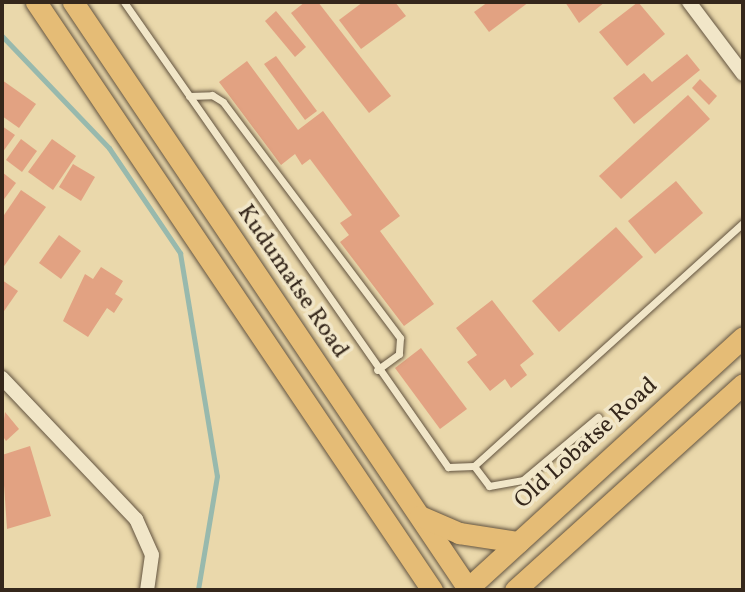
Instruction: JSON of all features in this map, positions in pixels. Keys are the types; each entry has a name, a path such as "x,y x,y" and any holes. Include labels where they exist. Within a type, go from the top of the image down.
{"main road":[{"path":"36,2 414,568 432,590"},
{"name":"Kudumatse Road","path":"73,2 468,590"},
{"name":"Old Lobatse Road","path":"468,590 743,337"},
{"path":"515,590 743,384"},
{"path":"418,515 459,534 518,542"},
{"path":"408,590 414,568"}],"street":[{"path":"689,2 743,74"},
{"path":"2,378 136,519 152,555 147,590"}],"lane":[{"path":"124,2 439,459 458,469 474,466 743,223"},
{"path":"189,96 212,95 223,102 400,338 399,354 377,370"},
{"path":"474,466 489,486 523,480 598,417"}],"building":[{"path":"305,2 318,2 391,96 369,113 291,13"},
{"path":"363,2 395,2 406,16 361,49 339,20"},
{"path":"488,2 529,2 489,32 474,12"},
{"path":"565,2 605,2 579,23"},
{"path":"638,2 665,34 627,66 599,32"},
{"path":"276,11 306,47 295,57 265,21"},
{"path":"687,54 700,70 634,124 613,98 644,73 652,82"},
{"path":"276,56 317,111 305,120 264,64"},
{"path":"247,61 298,130 323,111 400,216 380,231 434,304 404,326 340,242 349,235 340,223 352,215 310,159 302,165 295,154 281,165 219,82"},
{"path":"700,79 717,96 709,105 692,88"},
{"path":"2,80 36,104 19,128 2,116"},
{"path":"688,95 710,119 621,199 599,176"},
{"path":"2,126 15,135 2,153"},
{"path":"21,139 37,151 22,172 6,160"},
{"path":"52,139 76,156 53,190 28,172"},
{"path":"73,164 95,177 81,201 59,187"},
{"path":"2,172 16,183 2,202"},
{"path":"676,181 703,213 655,254 628,221"},
{"path":"21,190 46,207 2,269 2,218"},
{"path":"616,227 643,257 559,332 532,301"},
{"path":"59,235 81,251 61,279 39,263"},
{"path":"101,267 123,281 115,294 123,299 114,313 107,308 88,337 63,321 85,274 93,279"},
{"path":"2,280 18,291 2,314"},
{"path":"492,300 534,354 520,365 527,375 511,388 505,379 490,391 467,362 477,355 456,328"},
{"path":"421,348 467,409 440,429 395,368"},
{"path":"5,412 19,429 6,441 2,435"},
{"path":"30,446 51,516 7,529 2,455"}],"waterway":[{"path":"2,36 109,148 180,253 217,476 198,590"}]}
